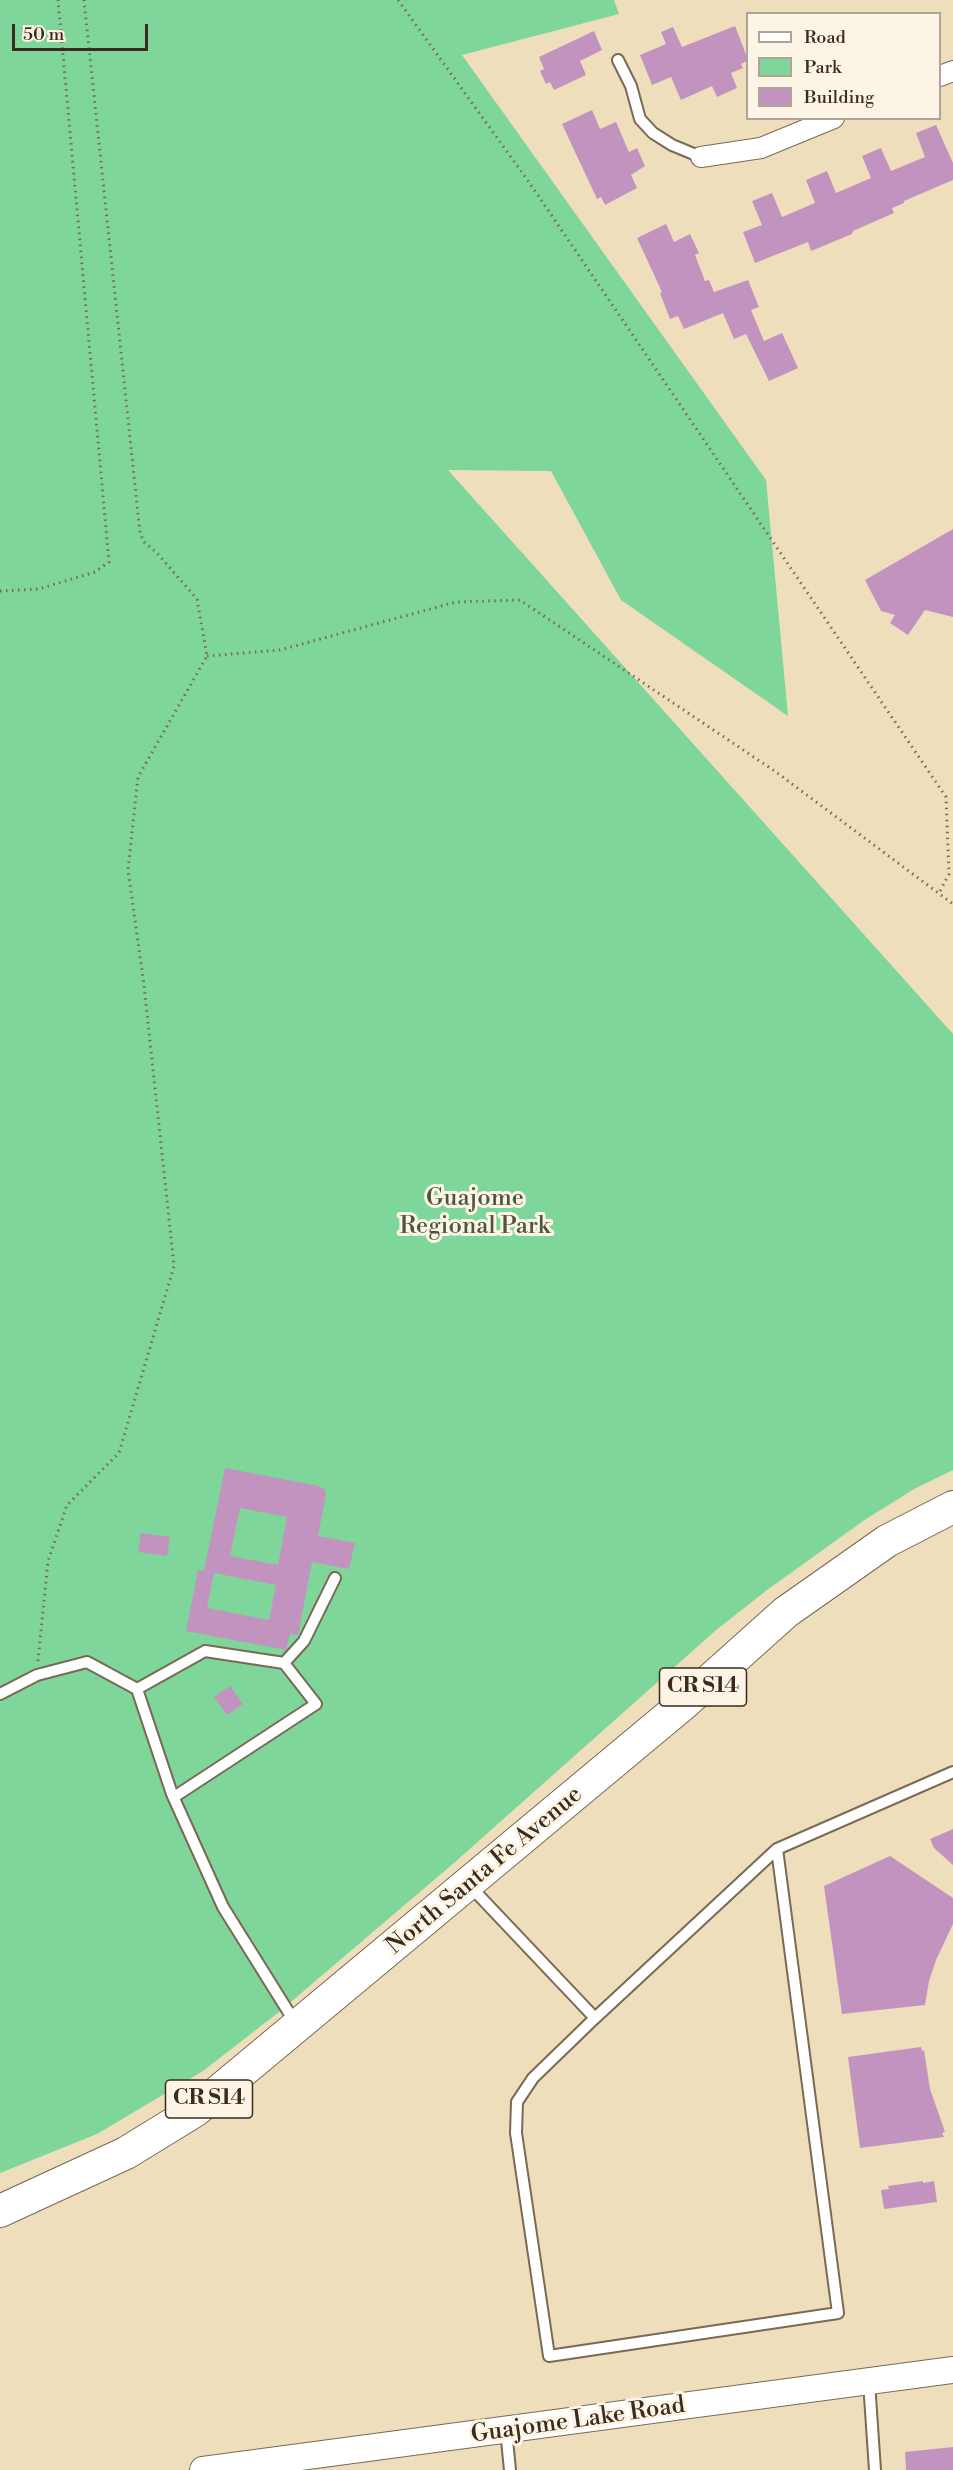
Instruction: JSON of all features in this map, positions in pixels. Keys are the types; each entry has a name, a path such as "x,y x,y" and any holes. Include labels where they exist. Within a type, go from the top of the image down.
{"main road":[{"name":"North Santa Fe Avenue","path":"0,2211 126,2153 196,2110 469,1885 681,1706 786,1612 887,1541 953,1508"}],"street":[{"path":"701,157 761,148 829,120"},
{"name":"Guajome Lake Road","path":"203,2470 953,2370"}],"lane":[{"path":"618,60 631,86 640,119 653,133 672,145 701,157"},
{"path":"284,1663 304,1641 335,1578"},
{"path":"137,1689 205,1651 284,1663 316,1704 174,1797"},
{"path":"0,1694 37,1675 87,1662 137,1689 174,1797 223,1907 298,2027"},
{"path":"777,1849 838,2313 549,2356 516,2133 517,2102 533,2078 777,1849 953,1772"},
{"path":"469,1885 596,2018"},
{"path":"869,2382 875,2470"},
{"path":"506,2430 510,2470"}],"path":[{"path":"0,591 39,589 95,572 109,562 58,0"},
{"path":"37,1675 48,1561 67,1504 119,1454 174,1266 144,985 128,870 138,777 207,656 197,599 157,553 144,542 140,533 84,0"},
{"path":"398,0 531,185 946,797 950,873 939,893"},
{"path":"207,656 280,650 456,602 520,600 776,772 953,904"}],"green space":[{"name":"Guajome Regional Park","path":"0,0 614,0 619,14 462,55 766,480 788,716 621,600 551,471 448,470 953,1034 953,1470 914,1489 866,1519 767,1590 715,1631 455,1862 279,2012 203,2071 97,2134 0,2173"}],"building":[{"path":"735,26 746,54 746,62 741,64 743,68 731,73 737,88 717,97 712,86 681,100 671,77 652,85 640,55 666,44 661,32 673,27 682,47"},
{"path":"594,31 602,50 580,61 586,75 554,90 550,82 546,84 540,71 544,69 539,57"},
{"path":"592,110 600,129 616,122 629,152 637,148 645,166 631,175 637,188 605,205 601,197 597,199 562,124"},
{"path":"936,125 953,163 953,180 904,201 892,208 894,213 853,231 852,234 811,251 808,242 755,263 743,232 762,225 752,201 772,193 782,217 815,203 806,180 827,171 836,193 871,178 862,156 881,148 891,171 925,157 916,133"},
{"path":"666,224 674,242 690,234 699,253 695,255 705,281 709,280 714,292 748,280 759,307 751,310 764,341 782,333 798,368 769,381 746,334 734,339 723,313 684,329 678,316 670,319 660,293 662,292 637,238"},
{"path":"953,529 953,617 925,610 908,635 890,623 895,615 881,611 865,580"},
{"path":"225,1468 319,1486 325,1490 326,1494 318,1536 355,1543 349,1569 312,1562 298,1635 290,1634 286,1650 186,1631 198,1570 204,1571","holes":["240,1508 287,1517 278,1565 230,1556","214,1573 276,1585 269,1620 207,1608"]},
{"path":"141,1533 170,1537 167,1556 138,1552"},
{"path":"230,1686 243,1704 227,1715 214,1697"},
{"path":"953,1829 953,1865 934,1848 930,1839"},
{"path":"890,1856 953,1898 953,1924 936,1960 929,1981 925,2005 842,2014 824,1886"},
{"path":"921,2047 922,2051 924,2050 930,2089 945,2132 942,2133 944,2137 860,2148 848,2057"},
{"path":"923,2181 923,2183 934,2181 937,2202 884,2209 881,2190 889,2189 888,2186"},
{"path":"953,2447 953,2470 906,2470 905,2452"}]}
